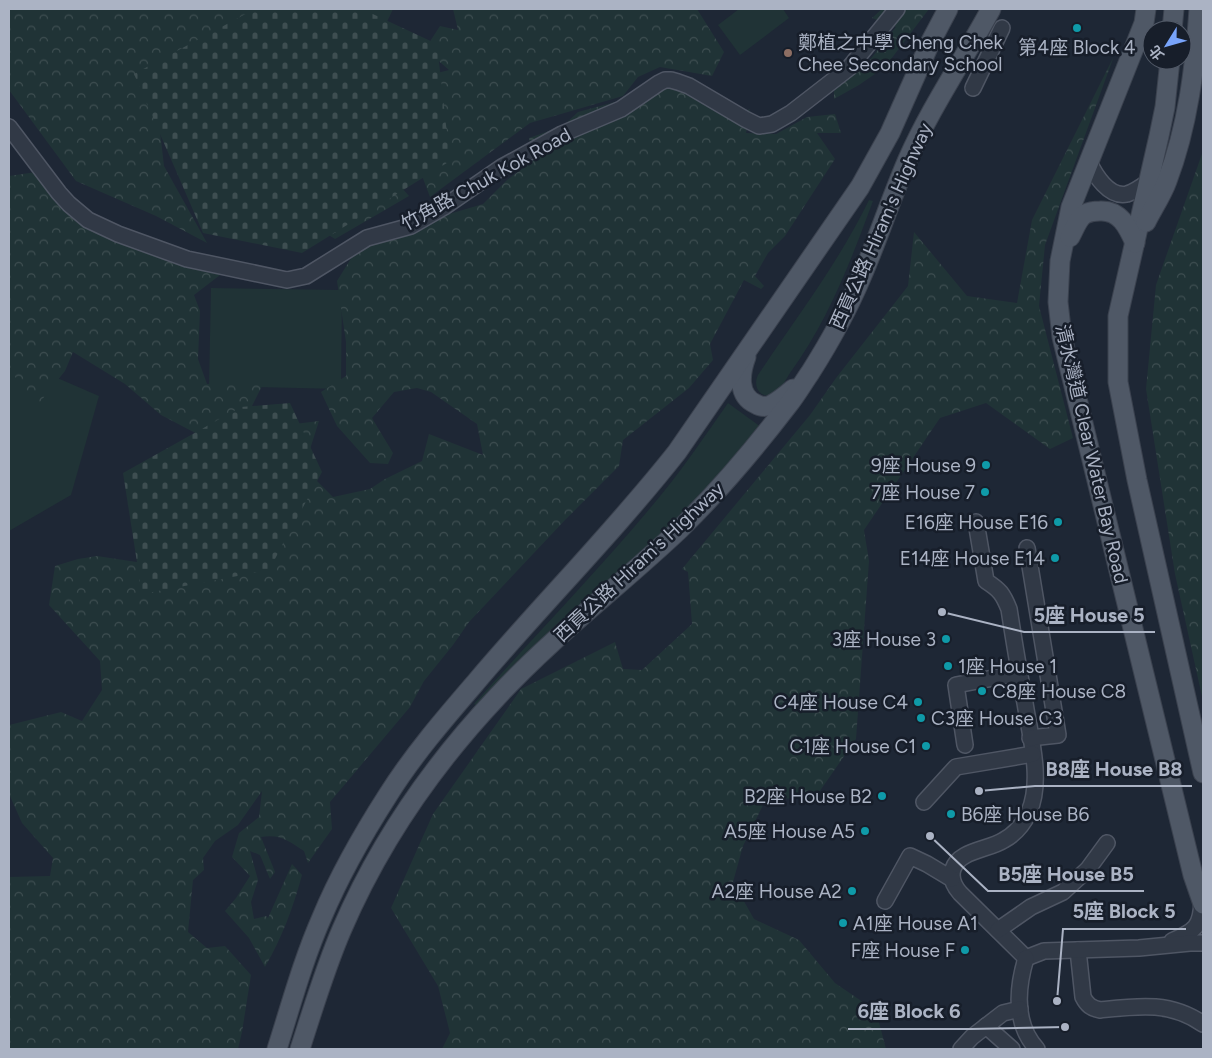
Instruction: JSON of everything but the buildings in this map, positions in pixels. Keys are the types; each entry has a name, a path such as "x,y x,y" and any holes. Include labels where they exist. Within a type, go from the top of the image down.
{"main road":[{"name":"西貢公路 Hiram's Highway","path":"277,1049 298,981 321,919 354,851 389,793 456,705 646,491 677,452 860,187 890,133 930,42 948,9"},
{"name":"清水灣道 Clear Water Bay Road","path":"1146,9 1144,23 1071,207 1060,261 1058,302 1062,338 1191,865 1203,902"},
{"path":"1135,243 1166,183 1180,140 1191,86 1199,9"},
{"name":"西貢公路 Hiram's Highway","path":"300,1049 325,972 358,894 397,826 440,764 498,695 543,651 677,532 712,497 792,400 817,362 860,281 908,159 928,118 986,12"},
{"name":"清水灣道 Clear Water Bay Road","path":"1169,70 1165,107 1118,316 1118,382 1139,490 1203,773"},
{"path":"1060,261 1076,226 1084,215 1095,211 1111,212 1118,216 1124,222 1135,243"},
{"path":"750,345 743,364 741,387 745,396 760,406 770,405 788,394 817,362"}],"street":[{"name":"竹角路 Chuk Kok Road","path":"9,127 59,193 88,220 118,234 187,259 287,280 306,276 367,238 411,226 444,207 502,166 562,134 621,109 665,80 689,86 759,126 772,124 791,113 849,68 897,9"},
{"path":"973,88 1007,31 986,12"},
{"path":"1089,162 1100,180 1118,194 1136,190 1148,182"},
{"path":"976,522 986,581 997,588 1005,598 1009,609 1033,754 1035,792 1025,819 1014,832 1005,840 995,845 960,858 952,871 952,879 960,893 1026,958"},
{"path":"1027,548 1058,735 1030,738"},
{"path":"965,745 956,686 1020,673"},
{"path":"924,802 956,767 1033,754"},
{"path":"998,930 1031,907 1063,892 1088,869 1108,843"},
{"path":"886,901 910,856 952,879"},
{"path":"1164,945 1193,930 1201,914 1203,902"},
{"path":"1026,958 1044,952 1203,943"},
{"path":"1078,950 1083,997 1094,1009 1139,1006 1163,1007 1187,1014 1203,1024"},
{"path":"1026,958 1021,980 1020,1009 1024,1028 1037,1049"},
{"path":"961,1049 972,1037 1003,1013 1020,1009"},
{"path":"986,1026 1012,1049"}],"green space":[{"path":"9,9 280,9 154,79 164,166 207,243 156,216 76,181 9,90"},
{"path":"255,9 362,9 437,44 450,161 302,253 203,233 134,74"},
{"path":"336,9 393,9 383,30"},
{"path":"453,9 697,9 724,52 712,76 660,67 638,77 623,96 530,123 430,197 416,160 384,168 409,196 335,239 316,227 402,82 449,70 425,49 440,26 458,30"},
{"path":"739,9 783,9 789,18 740,55 718,25"},
{"path":"882,9 929,9 885,67 834,99 834,91 869,61 896,27 872,18"},
{"path":"1114,56 1045,245 1039,306 1073,438 1050,449 986,403 940,418 864,530 869,561 856,739 815,798 766,799 743,846 733,882 754,919 799,940 835,983 876,1011 886,1049 442,1049 450,1033 438,986 391,908 433,814 521,689 615,642 623,669 642,670 692,624 688,572 682,569 810,415 836,378 908,286 914,232 967,296 1017,303 1032,220"},
{"path":"688,79 721,97 726,118 750,109 746,133 776,134 807,117 835,114 841,133 817,133 835,159 785,236 768,253 755,276 764,286 761,289 744,280 710,344 713,360 689,388 623,440 619,466 469,622 424,681 410,707 330,802 332,829 308,863 304,851 289,841 279,837 261,837 275,872 270,879 260,855 250,851 258,880 251,902 254,919 266,916 268,918 292,864 302,875 277,945 265,967 249,938 225,911 250,876 232,857 239,833 259,817 262,791 238,825 215,841 203,858 204,870 193,880 188,932 207,948 225,946 251,975 238,1049 9,1049 9,877 50,876 53,858 22,823 9,794 9,725 61,712 82,721 102,690 100,661 49,605 55,566 97,556 150,564 262,428 319,421 304,468 333,497 370,489 385,479 422,461 429,434 483,455 477,424 431,392 417,388 394,392 372,418 393,453 388,464 370,463 337,426 321,392 346,376 346,342 337,281 368,231 395,240 439,217 483,204 507,180 534,160 529,138 563,126 578,112 615,102 620,106"},
{"path":"1203,151 1203,701 1175,574 1146,389 1156,285"},
{"path":"36,172 118,236 224,272 194,295 200,311 198,359 207,384 265,380 237,436 222,447 161,415 125,384 73,352 65,371 36,407 9,368 9,176"},
{"path":"869,200 873,201 856,246 838,290 816,333 779,390 774,394 762,394 756,384 758,375 831,268"},
{"path":"211,288 342,290 341,389 209,386"},
{"path":"9,357 99,396 71,495 9,531"},
{"path":"290,403 322,472 269,570 142,594 123,473 241,407"},
{"path":"728,403 761,427 734,460 671,527 578,607 520,661 477,706 474,704 639,522 678,473"}],"place":[{"name":"第4座 Block 4","path":"1077,28"},
{"name":"鄭植之中學 Cheng Chek Chee Secondary School","path":"788,53"},
{"name":"9座 House 9","path":"986,465"},
{"name":"7座 House 7","path":"985,492"},
{"name":"E16座 House E16","path":"1058,522"},
{"name":"E14座 House E14","path":"1055,558"},
{"name":"5座 House 5","path":"942,612"},
{"name":"3座 House 3","path":"946,639"},
{"name":"1座 House 1","path":"948,666"},
{"name":"C8座 House C8","path":"982,691"},
{"name":"C4座 House C4","path":"918,702"},
{"name":"C3座 House C3","path":"921,718"},
{"name":"C1座 House C1","path":"926,746"},
{"name":"B8座 House B8","path":"979,791"},
{"name":"B2座 House B2","path":"882,796"},
{"name":"B6座 House B6","path":"951,814"},
{"name":"A5座 House A5","path":"865,831"},
{"name":"B5座 House B5","path":"930,836"},
{"name":"A2座 House A2","path":"852,891"},
{"name":"A1座 House A1","path":"843,923"},
{"name":"F座 House F","path":"965,950"},
{"name":"5座 Block 5","path":"1057,1001"},
{"name":"6座 Block 6","path":"1065,1027"}]}
